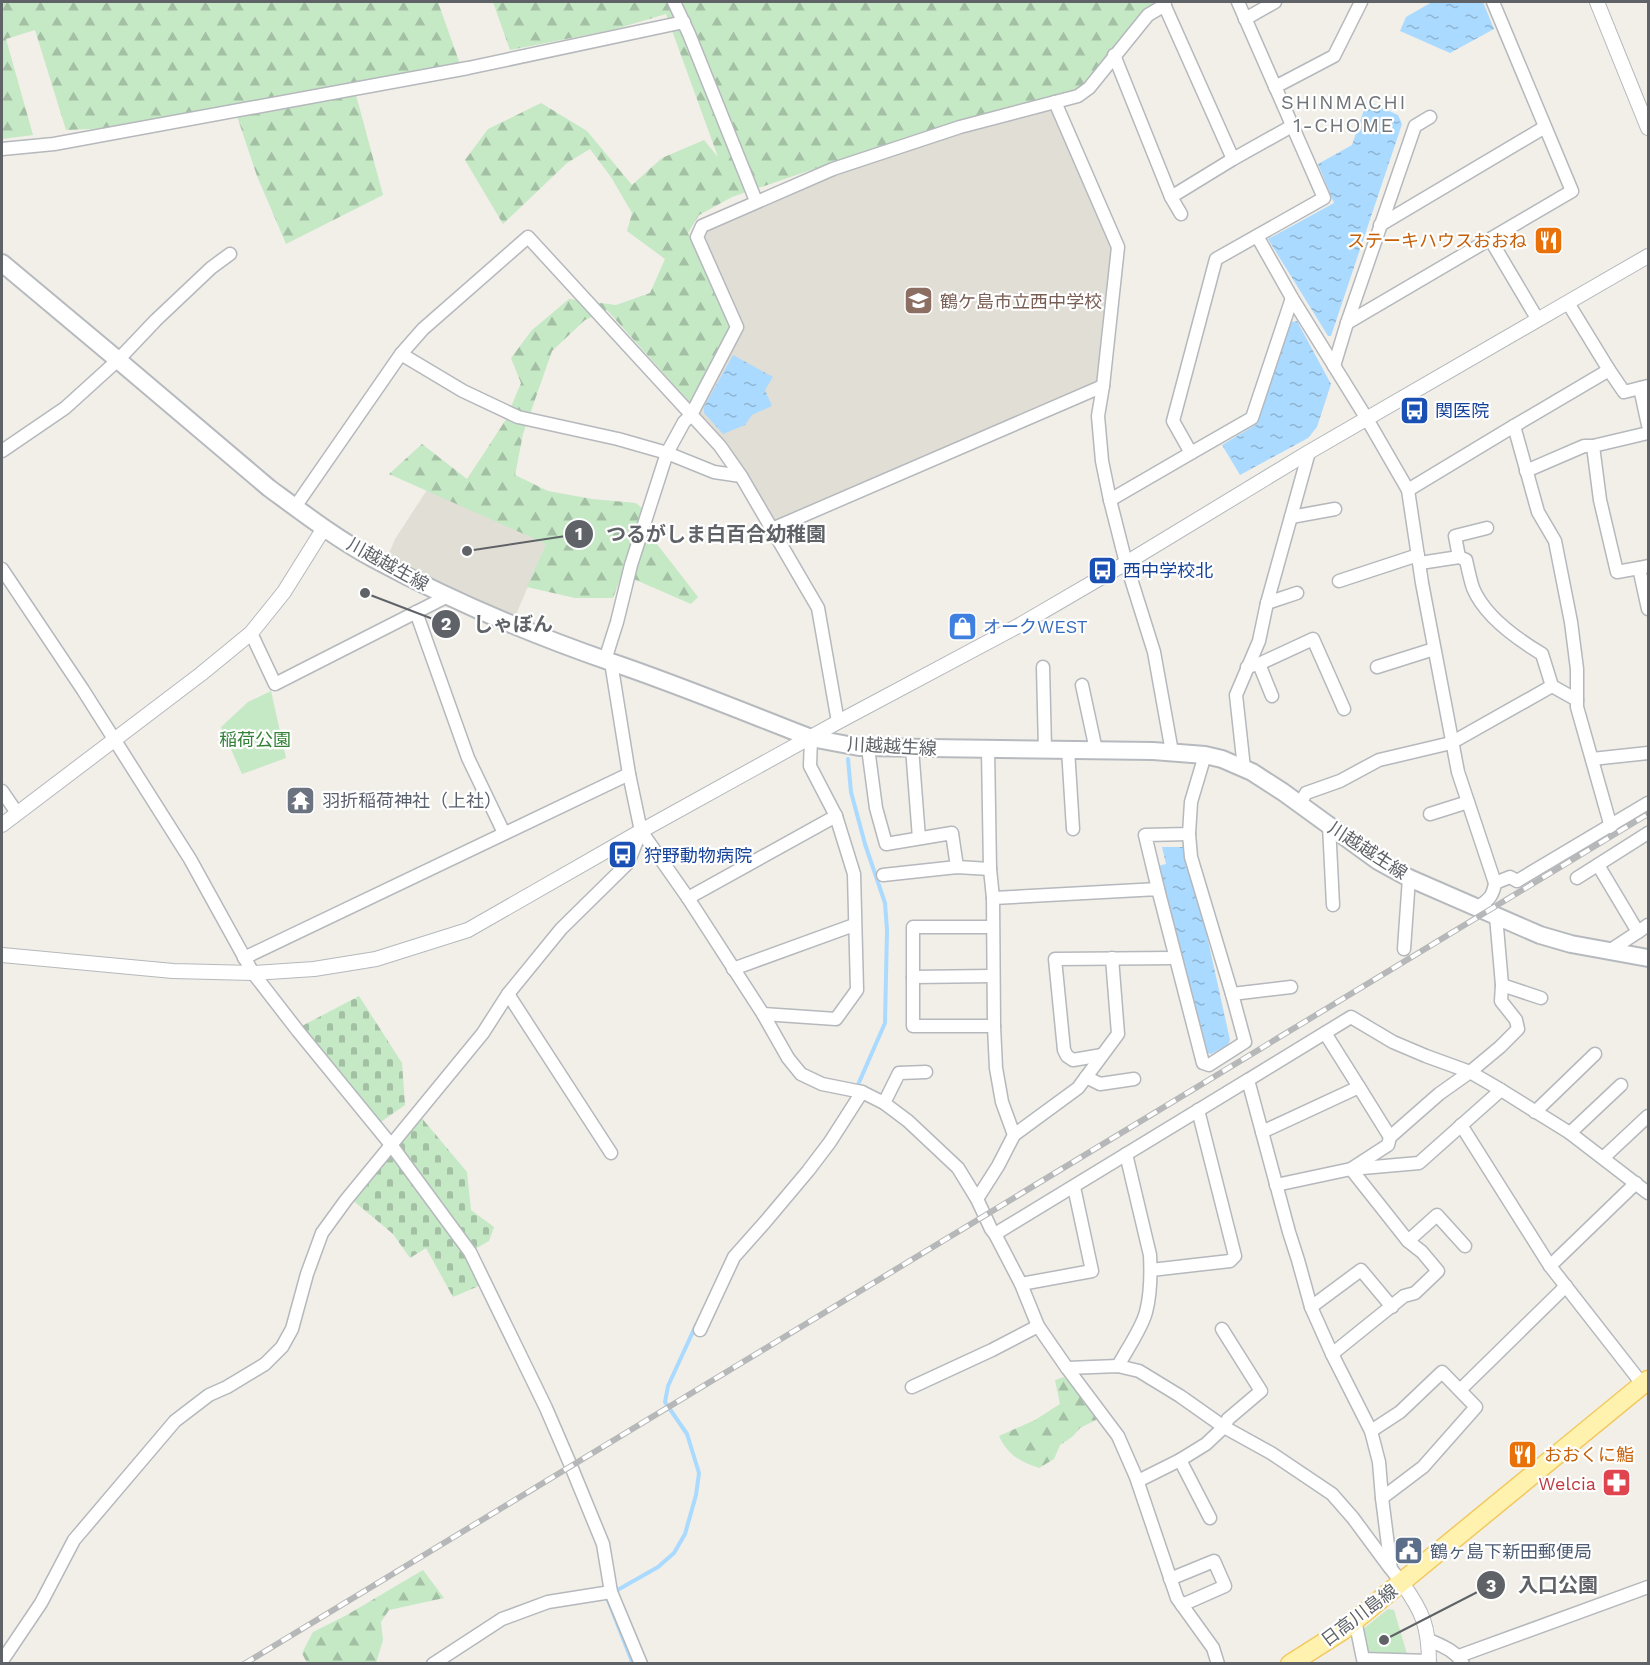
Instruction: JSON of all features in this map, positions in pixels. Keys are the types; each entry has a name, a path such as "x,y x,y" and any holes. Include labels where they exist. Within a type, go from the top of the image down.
{"main road":[{"name":"川越越生線","path":"2,263 269,488 324,528 373,558 506,622 811,738 868,748 1173,752 1222,759 1244,768 1275,786 1378,861 1409,878 1540,935 1571,944 1648,958"},
{"name":"日高川島線","path":"1290,1664 1342,1631 1397,1576 1646,1382"}],"street":[{"path":"674,2 756,201"},
{"path":"1191,453 1173,421 1216,259 1324,198 1238,2"},
{"path":"1245,19 1275,2"},
{"path":"1275,87 1334,56 1361,2"},
{"path":"1347,323 1572,191 1493,2"},
{"path":"1597,2 1648,128"},
{"path":"1218,1664 1213,1648 1176,1598 1138,1481 1118,1436 1038,1326 1021,1284 977,1199 958,1168 908,1121 884,1103 862,1092 822,1084 801,1074 788,1058 763,1014 688,898 641,831 608,661 631,565 667,453 684,422 691,415 737,327 697,237 702,226 833,169 949,130 1078,96 1089,87 1148,15 1164,3 1233,159"},
{"path":"2,149 54,144 434,74 684,22"},
{"path":"1114,56 1171,197 1181,214"},
{"path":"1055,102 1118,247 1098,416 1102,461 1126,563 1154,652 1173,752"},
{"path":"1334,366 1415,126 1430,117"},
{"path":"1171,197 1292,126"},
{"path":"1380,225 1545,127"},
{"path":"1257,236 1408,490 1451,743 1458,772 1495,883 1493,893 1488,900 1477,908"},
{"path":"295,507 401,354 423,329 528,237 720,446 741,476 818,608 838,722"},
{"path":"1490,239 1538,320"},
{"path":"2,452 64,408 118,360 211,268 230,255"},
{"path":"2,955 173,971 253,973 314,969 376,959 468,930 838,722 1018,626 1309,452 1648,256"},
{"path":"1110,501 1252,418 1292,298"},
{"path":"1568,303 1624,392 1644,387 1648,425"},
{"path":"401,354 464,390 518,417 618,439 667,453 714,472 741,476"},
{"path":"1408,490 1610,370"},
{"path":"772,529 1103,386"},
{"path":"1514,426 1538,512 1555,541 1571,622 1577,669 1577,707 1611,827"},
{"path":"1526,471 1584,446 1648,433"},
{"path":"1593,446 1600,500 1617,572 1644,567 1648,609"},
{"path":"1244,768 1236,694 1253,665 1267,603 1309,452"},
{"path":"1291,517 1335,509"},
{"path":"2,825 201,674 250,633 284,592 324,528"},
{"path":"1459,557 1455,536 1487,528"},
{"path":"1339,581 1419,559 1459,557 1466,560 1473,588 1484,605 1520,641 1542,654 1552,686 1577,700"},
{"path":"2,569 190,859 253,973 392,1146 470,1252 546,1408 575,1476 603,1544 611,1592 641,1664"},
{"path":"1267,603 1297,593"},
{"path":"250,633 275,684 448,596"},
{"path":"416,612 468,758 504,833"},
{"path":"1253,665 1313,639 1344,709"},
{"path":"1377,667 1434,649"},
{"path":"1253,665 1272,696"},
{"path":"1042,667 1045,749"},
{"path":"1082,685 1096,750"},
{"path":"1300,804 1306,793 1340,781 1379,760 1451,743 1552,686"},
{"path":"763,1014 836,1019 857,990 854,874 836,816 810,766 811,738"},
{"path":"868,748 876,808 886,844 952,833 957,867"},
{"path":"912,748 919,838"},
{"path":"988,748 996,1068 1002,1102 1014,1135"},
{"path":"1068,749 1073,829"},
{"path":"1592,759 1648,753"},
{"path":"1189,834 1145,835 1203,1063 1209,1065 1245,1042 1191,857 1189,834 1191,802 1205,755"},
{"path":"244,958 629,774"},
{"path":"2,790 17,813"},
{"path":"1430,814 1468,802"},
{"path":"1495,883 1510,876 1517,881 1648,803"},
{"path":"688,898 836,816"},
{"path":"1329,825 1333,905"},
{"path":"2,1661 41,1603 75,1540 175,1421 209,1395 265,1364 282,1347 292,1329 307,1274 322,1233 346,1200 483,1033 508,994 561,929 628,863 641,831"},
{"path":"1577,878 1648,833"},
{"path":"1598,865 1643,928 1609,951"},
{"path":"883,875 957,867 990,869"},
{"path":"1404,949 1409,878"},
{"path":"993,898 1158,889"},
{"path":"1351,1169 1388,1145 1390,1137 1439,1094 1500,1047 1518,1029 1516,1020 1501,1001 1502,985 1496,916"},
{"path":"733,969 854,925"},
{"path":"992,927 913,927 913,1026 994,1026"},
{"path":"977,1199 1014,1135 1078,1088 1118,1034 1112,958"},
{"path":"1102,1055 1073,1060 1064,1050 1054,959 1175,958"},
{"path":"913,977 993,976"},
{"path":"1502,985 1540,998"},
{"path":"1232,994 1292,987"},
{"path":"508,994 611,1153"},
{"path":"995,1234 1351,1017 1393,1042 1470,1072 1501,1090 1570,1133 1648,1193"},
{"path":"1325,1033 1390,1137"},
{"path":"1535,1112 1595,1054"},
{"path":"884,1103 899,1073 926,1072"},
{"path":"1086,1077 1100,1084 1134,1079"},
{"path":"1248,1080 1311,1307 1371,1431 1379,1462 1382,1498 1397,1576"},
{"path":"1570,1133 1621,1085"},
{"path":"1262,1132 1359,1088"},
{"path":"1276,1185 1351,1169 1419,1163 1501,1090"},
{"path":"700,1330 734,1257 808,1171 862,1092"},
{"path":"1151,1270 1230,1262 1234,1256 1198,1110"},
{"path":"1603,1158 1648,1116"},
{"path":"1461,1125 1550,1266 1646,1382"},
{"path":"1118,1366 1146,1314 1151,1270 1150,1255 1126,1154"},
{"path":"1332,1354 1404,1296 1415,1293 1438,1271 1408,1240 1351,1169"},
{"path":"1550,1266 1636,1183"},
{"path":"1021,1284 1092,1271 1074,1186"},
{"path":"1408,1240 1437,1215 1465,1246"},
{"path":"1311,1307 1361,1270 1392,1307"},
{"path":"1460,1390 1566,1286"},
{"path":"912,1387 1038,1326"},
{"path":"1138,1481 1206,1444 1224,1427 1228,1419 1261,1391 1222,1329"},
{"path":"1067,1368 1118,1366 1142,1373 1224,1427 1271,1453 1332,1494 1353,1518 1418,1605 1425,1620 1429,1640 1429,1662 1363,1659 1355,1620"},
{"path":"1371,1431 1400,1412 1442,1372 1476,1407 1423,1467 1382,1498"},
{"path":"1180,1460 1210,1518"},
{"path":"1170,1579 1214,1561 1225,1586 1182,1605"},
{"path":"1429,1640 1449,1649 1461,1660 1648,1587"},
{"path":"433,1664 502,1619 548,1602 611,1592"}],"shaded area":[{"name":"鶴ケ島市立西中学校","path":"1055,102 1118,247 1103,386 772,529 691,415 697,237 702,226 960,127"},
{"path":"427,490 546,544 515,617 387,558 395,539"}],"green space":[{"path":"2,2 438,2 460,64 356,95 383,195 286,244 257,176 234,107 115,128 66,130 35,30 6,39 33,135 2,139"},
{"path":"493,2 1156,2 1084,84 1072,91 922,132 732,197 699,215 688,233 737,327 691,404 607,310 585,320 552,351 523,434 515,475 548,491 592,499 636,503 643,509 639,521 698,597 691,604 622,574 613,598 575,598 527,587 546,544 389,474 422,444 467,479 505,421 521,383 511,358 532,330 569,299 616,305 650,293 665,259 627,231 632,213 611,177 590,149 567,163 503,224 465,160 488,129 541,103 587,131 632,185 662,158 704,140 718,157 666,14 612,30 510,50"},
{"name":"稲荷公園","path":"271,691 286,758 242,774 221,727 248,702"},
{"path":"359,996 402,1063 405,1105 378,1124 300,1027"},
{"path":"420,1116 467,1172 471,1210 494,1227 489,1241 466,1254 481,1285 453,1297 426,1248 410,1258 393,1234 350,1198"},
{"path":"1064,1377 1084,1396 1098,1419 1080,1428 1060,1445 1054,1459 1039,1468 1015,1456 1006,1448 999,1436 1035,1420 1060,1404 1055,1380"},
{"path":"423,1570 444,1598 389,1610 381,1622 383,1640 376,1663 307,1663 302,1653 313,1632"},
{"path":"1388,1609 1394,1610 1407,1654 1371,1654 1368,1651 1363,1629"}],"water":[{"path":"1432,2 1483,2 1494,29 1450,53 1400,31 1406,17"},
{"path":"1367,101 1398,115 1402,124 1331,336 1328,336 1268,239 1334,203 1318,164 1352,145"},
{"path":"1297,321 1331,384 1317,427 1308,438 1240,475 1222,445 1257,424 1291,322"},
{"path":"733,355 773,377 765,390 772,406 752,415 745,425 723,434 704,413 704,407"},
{"path":"1162,847 1185,847 1198,895 1230,1040 1228,1045 1211,1054 1208,1053 1158,866 1166,864"}],"waterway":[{"path":"848,759 851,792 865,844 885,903 887,930 885,1023 857,1087"},
{"path":"614,1592 658,1567 674,1553 685,1534 696,1495 699,1473 687,1434 665,1402 668,1386 696,1325"},
{"path":"608,1600 633,1664"}],"railway":[{"path":"244,1664 1648,814"}],"place":[{"name":"ステーキハウスおおね","path":"1548,240"},
{"name":"鶴ケ島市立西中学校","path":"919,301"},
{"name":"関医院","path":"1414,410"},
{"name":"つるがしま白百合幼稚園","path":"467,551"},
{"name":"西中学校北","path":"1102,570"},
{"name":"しゃぼん","path":"365,593"},
{"name":"オークWEST","path":"962,626"},
{"name":"羽折稲荷神社（上社）","path":"301,800"},
{"name":"狩野動物病院","path":"623,855"},
{"name":"おおくに鮨","path":"1523,1454"},
{"name":"Welcia","path":"1617,1483"},
{"name":"鶴ヶ島下新田郵便局","path":"1409,1551"},
{"name":"入口公園","path":"1384,1640"}],"district":[{"name":"SHINMACHI 1-CHOME","path":"1344,114"}]}
